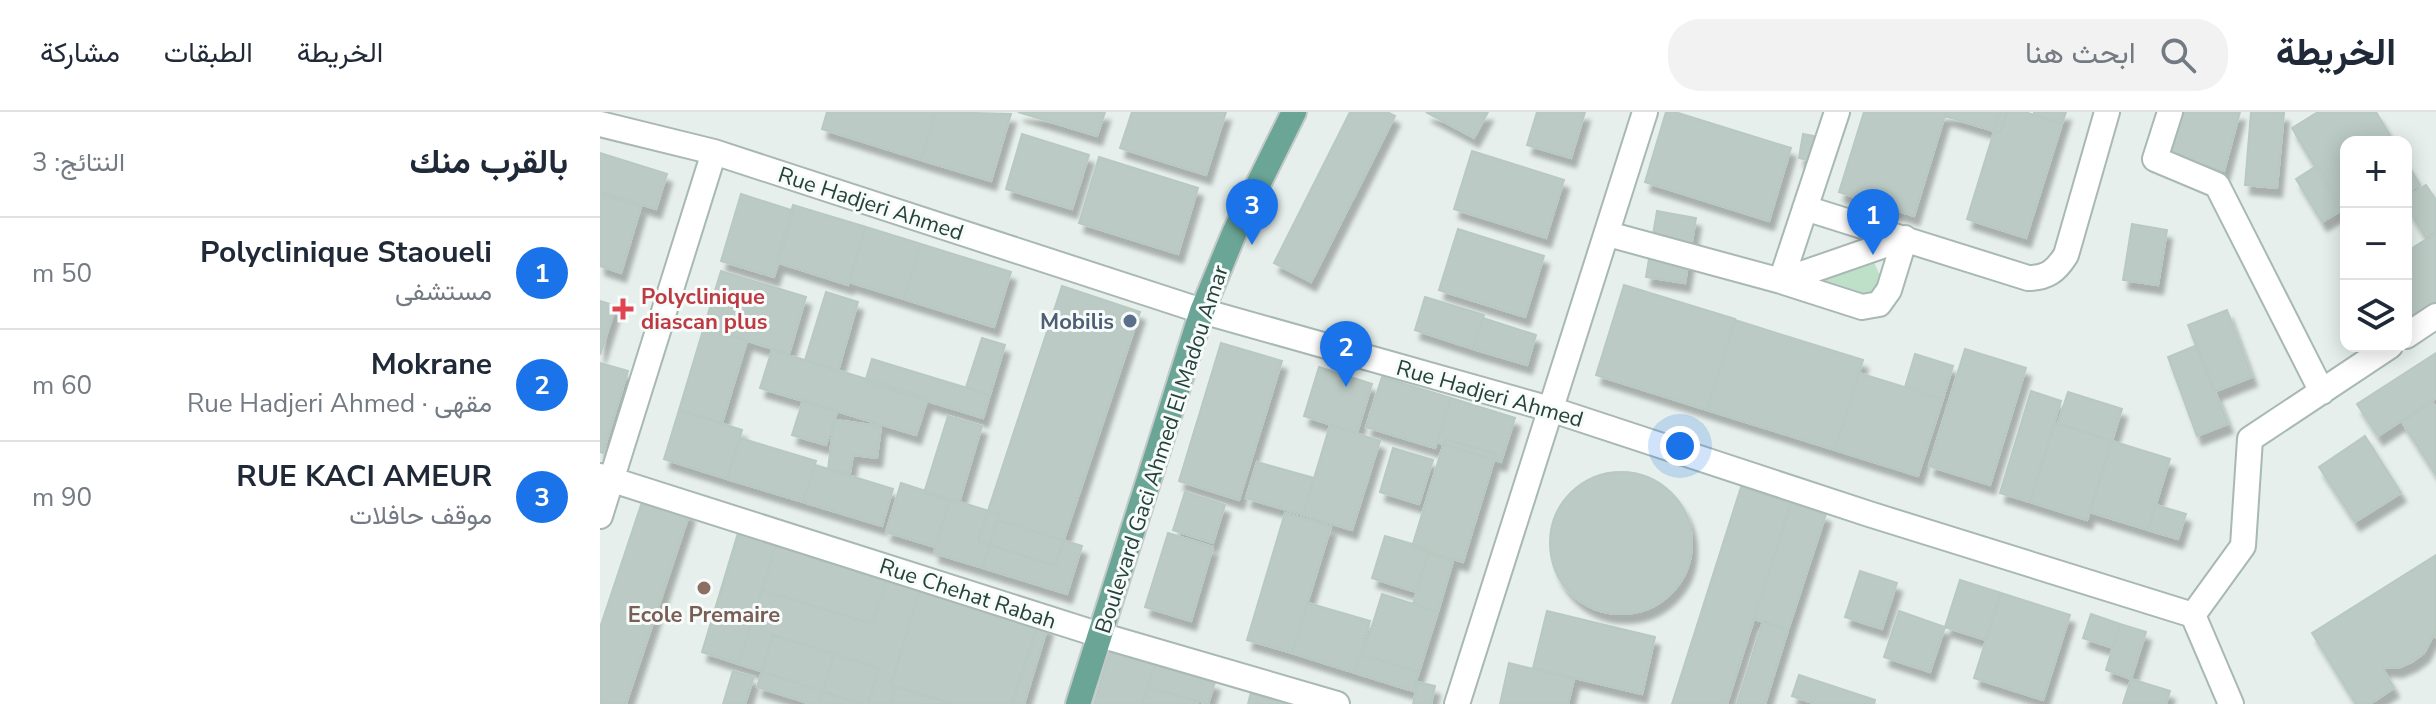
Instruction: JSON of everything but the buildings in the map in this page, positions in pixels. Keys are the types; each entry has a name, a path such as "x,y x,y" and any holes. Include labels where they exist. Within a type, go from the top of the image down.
{"main road":[{"name":"Boulevard Gaci Ahmed El Madou Amar","path":"1078,704 1202,311 1235,231 1294,112"}],"street":[{"path":"1457,704 1645,112"},
{"path":"1781,281 1837,112"},
{"path":"1805,208 2028,278 2050,274 2066,255 2107,112"},
{"path":"2170,112 2155,159 2217,185 2322,392"},
{"name":"Rue Hadjeri Ahmed","path":"615,121 1202,311 1550,409 1869,514 2193,615"},
{"path":"600,516 606,478 714,152"},
{"path":"1608,234 1781,281 1862,307 1879,304 1889,290 1905,238"},
{"path":"1781,281 1905,238"},
{"path":"2412,332 2436,316"},
{"path":"2231,704 2193,615 2243,546 2250,439 2381,352"},
{"name":"Rue Chehat Rabah","path":"606,478 1100,635 1337,704"}],"green space":[{"path":"1872,258 1881,278 1871,301 1807,279"}],"place":[{"name":"RUE KACI AMEUR","path":"1252,245"},
{"name":"Polyclinique Staoueli","path":"1873,255"},
{"name":"Polyclinique diascan plus","path":"623,309"},
{"name":"Mobilis","path":"1130,321"},
{"name":"Mokrane","path":"1346,387"},
{"name":"Ecole Premaire","path":"704,588"}]}
